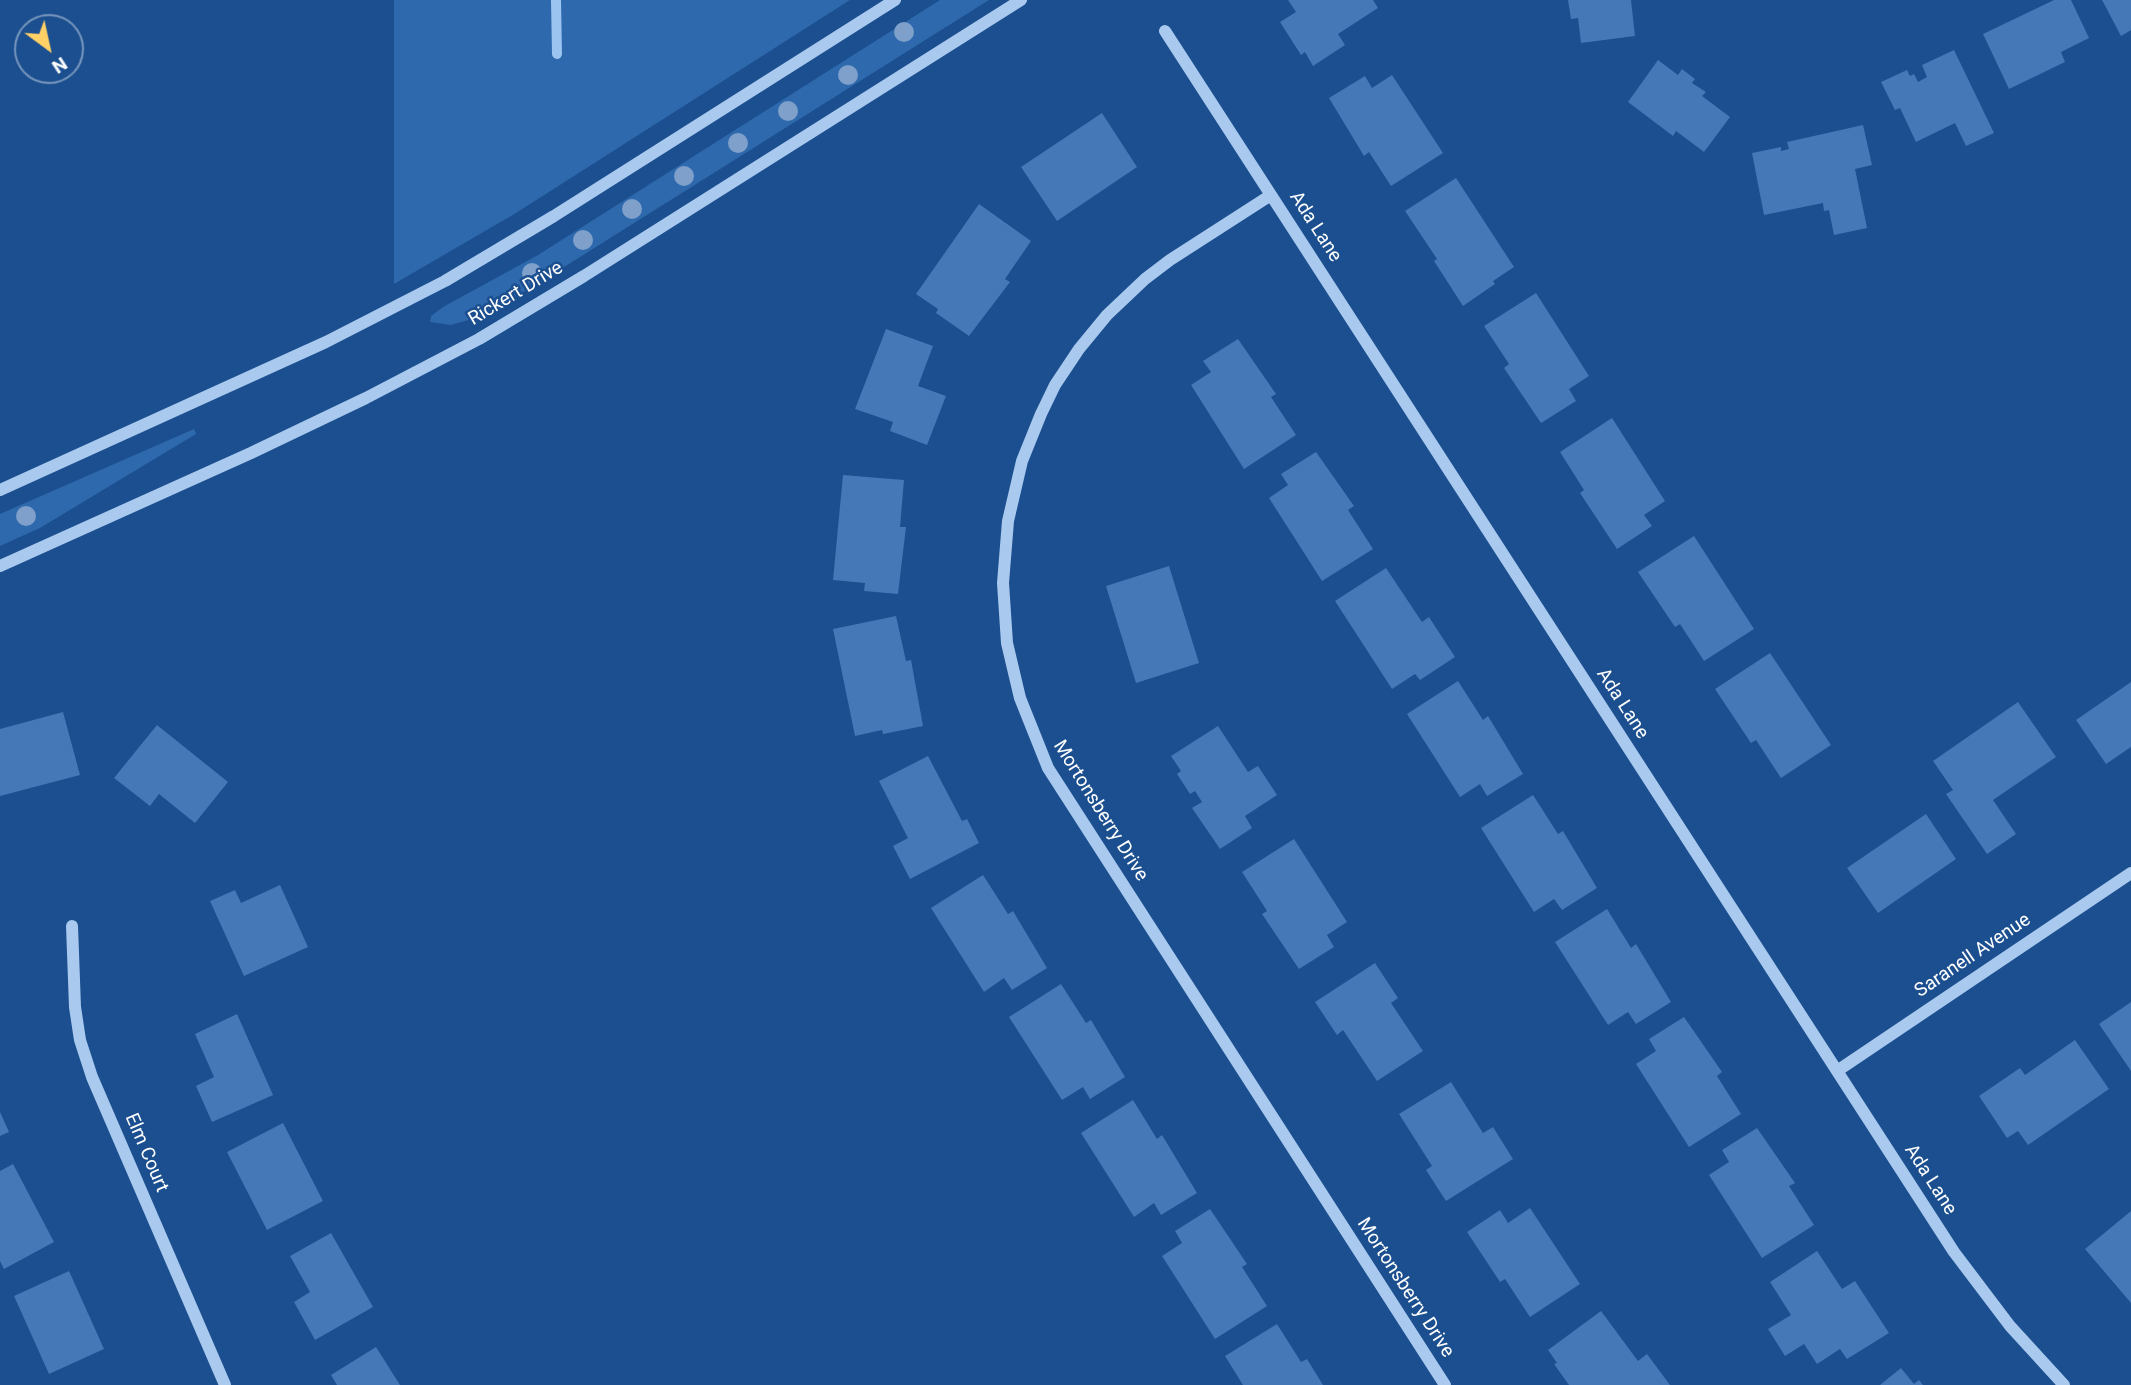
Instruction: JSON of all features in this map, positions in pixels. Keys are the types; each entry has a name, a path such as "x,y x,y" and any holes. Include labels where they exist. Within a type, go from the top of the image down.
{"street":[{"path":"0,490 315,347 444,281 554,216 895,0"},
{"name":"Rickert Drive","path":"0,566 251,453 366,398 479,339 1021,0"},
{"name":"Ada Lane","path":"1164,31 1954,1252 2010,1326 2064,1385"},
{"name":"Mortonsberry Drive","path":"1270,195 1145,279 1107,315 1079,349 1055,385 1022,461 1008,521 1003,583 1007,643 1020,698 1048,768 1445,1385"},
{"name":"Saranell Avenue","path":"1837,1071 2131,873"},
{"name":"Elm Court","path":"72,926 79,1040 92,1077 226,1385"}],"shaded area":[{"path":"394,0 850,0 516,213 394,284"},
{"path":"940,0 989,0 495,309 451,325 430,322 431,316 443,307 538,255"},
{"path":"194,429 196,434 40,528 0,546 0,514"}],"building":[{"path":"1288,0 1373,0 1378,8 1338,34 1345,45 1313,66 1305,52 1301,55 1280,22 1296,12"},
{"path":"1568,0 1631,0 1635,36 1581,43 1578,18 1571,19"},
{"path":"2054,0 2071,0 2089,38 2061,52 2065,62 2009,89 1983,34"},
{"path":"2102,0 2131,0 2131,30 2121,36"},
{"path":"1954,50 1994,133 1966,146 1955,123 1916,142 1900,108 1895,110 1881,82 1907,70 1910,76 1914,74 1918,82 1927,77 1922,65"},
{"path":"1658,60 1678,75 1682,69 1695,79 1692,83 1706,92 1702,96 1730,117 1704,152 1676,131 1673,136 1628,102"},
{"path":"1392,75 1443,153 1391,186 1369,152 1364,156 1329,98 1365,76 1372,88"},
{"path":"1102,113 1137,167 1057,221 1021,167"},
{"path":"1863,125 1872,165 1855,169 1867,228 1834,235 1829,210 1824,211 1823,203 1764,215 1752,153 1781,147 1781,151 1789,149 1787,142"},
{"path":"1456,178 1514,267 1463,306 1434,261 1437,259 1405,211"},
{"path":"979,204 1031,241 1005,279 1010,282 969,336 936,313 938,309 916,294"},
{"path":"1536,293 1589,376 1569,389 1576,401 1541,423 1504,368 1509,364 1484,326"},
{"path":"886,329 933,346 918,386 946,396 927,445 890,431 893,422 855,409"},
{"path":"1238,339 1276,394 1271,397 1296,435 1244,469 1191,385 1211,372 1203,361"},
{"path":"1612,418 1665,501 1644,515 1652,526 1617,549 1580,493 1584,490 1560,452"},
{"path":"1316,452 1354,506 1348,510 1373,549 1322,581 1269,498 1288,485 1281,474"},
{"path":"843,475 904,480 900,527 906,527 898,594 864,591 865,583 833,580"},
{"path":"1694,536 1754,629 1704,661 1680,624 1675,627 1638,572"},
{"path":"1169,566 1199,663 1136,683 1106,586"},
{"path":"1386,568 1422,622 1429,617 1455,657 1420,680 1415,674 1392,689 1335,601"},
{"path":"896,616 906,661 911,660 923,726 855,736 833,629"},
{"path":"1770,653 1831,745 1781,778 1756,740 1751,743 1715,689"},
{"path":"1458,681 1483,720 1488,716 1523,774 1487,796 1480,784 1460,797 1407,714"},
{"path":"2131,682 2131,747 2106,764 2076,720"},
{"path":"2018,702 2056,757 1993,800 2016,834 1987,854 1946,794 1953,790 1933,761"},
{"path":"63,712 80,775 0,796 0,729"},
{"path":"157,725 228,782 195,823 159,794 150,806 114,778"},
{"path":"1218,726 1248,772 1258,766 1277,795 1245,816 1252,828 1220,849 1192,808 1202,802 1195,791 1190,794 1177,774 1181,771 1171,756"},
{"path":"928,756 962,821 967,819 979,843 910,879 893,846 908,838 879,781"},
{"path":"1533,795 1558,834 1563,831 1597,888 1562,910 1554,899 1534,912 1481,828"},
{"path":"1926,814 1956,859 1878,913 1847,868"},
{"path":"1294,839 1347,922 1327,935 1334,947 1299,969 1262,914 1267,911 1242,872"},
{"path":"983,875 1008,914 1013,911 1047,968 1012,990 1004,978 984,992 931,908"},
{"path":"280,885 308,947 244,976 210,901 235,890 241,903"},
{"path":"1607,909 1631,948 1636,944 1671,1002 1636,1024 1628,1012 1608,1025 1555,942"},
{"path":"1375,963 1398,998 1391,1003 1423,1051 1377,1081 1343,1030 1337,1035 1315,1002"},
{"path":"1061,984 1086,1023 1091,1020 1125,1077 1090,1099 1083,1087 1062,1100 1009,1017"},
{"path":"2131,1002 2131,1071 2099,1024"},
{"path":"237,1014 273,1095 212,1122 196,1086 214,1077 195,1034"},
{"path":"1684,1017 1722,1072 1717,1076 1741,1114 1689,1147 1636,1064 1656,1051 1649,1039"},
{"path":"2075,1040 2109,1089 2028,1145 2018,1131 2007,1138 1979,1096 2020,1068 2025,1075"},
{"path":"1451,1082 1483,1133 1493,1127 1513,1159 1446,1201 1426,1170 1432,1166 1399,1114"},
{"path":"1133,1100 1157,1139 1162,1135 1197,1193 1161,1215 1154,1203 1134,1217 1081,1133"},
{"path":"0,1112 9,1132 0,1136"},
{"path":"283,1123 323,1201 267,1230 227,1152"},
{"path":"1757,1128 1795,1183 1789,1186 1814,1225 1762,1258 1709,1175 1729,1162 1722,1150"},
{"path":"13,1164 54,1242 4,1269 0,1261 0,1171"},
{"path":"1530,1208 1580,1284 1530,1317 1505,1279 1500,1282 1467,1232 1500,1210 1508,1223"},
{"path":"1210,1209 1247,1264 1242,1267 1267,1306 1215,1339 1162,1256 1182,1243 1175,1231"},
{"path":"2131,1211 2131,1303 2085,1249"},
{"path":"331,1233 373,1307 315,1340 294,1302 310,1292 290,1256"},
{"path":"1817,1251 1842,1289 1855,1281 1889,1333 1847,1359 1840,1349 1817,1364 1804,1344 1785,1356 1768,1329 1791,1315 1770,1282"},
{"path":"69,1271 104,1349 49,1374 14,1296"},
{"path":"1601,1311 1638,1361 1647,1354 1670,1385 1569,1385 1548,1350"},
{"path":"1277,1324 1301,1362 1307,1359 1323,1385 1243,1385 1225,1356"},
{"path":"376,1347 400,1385 337,1385 331,1375"},
{"path":"1901,1368 1914,1384 1919,1380 1923,1385 1880,1385"}],"waterway":[{"path":"556,0 557,54"}]}
